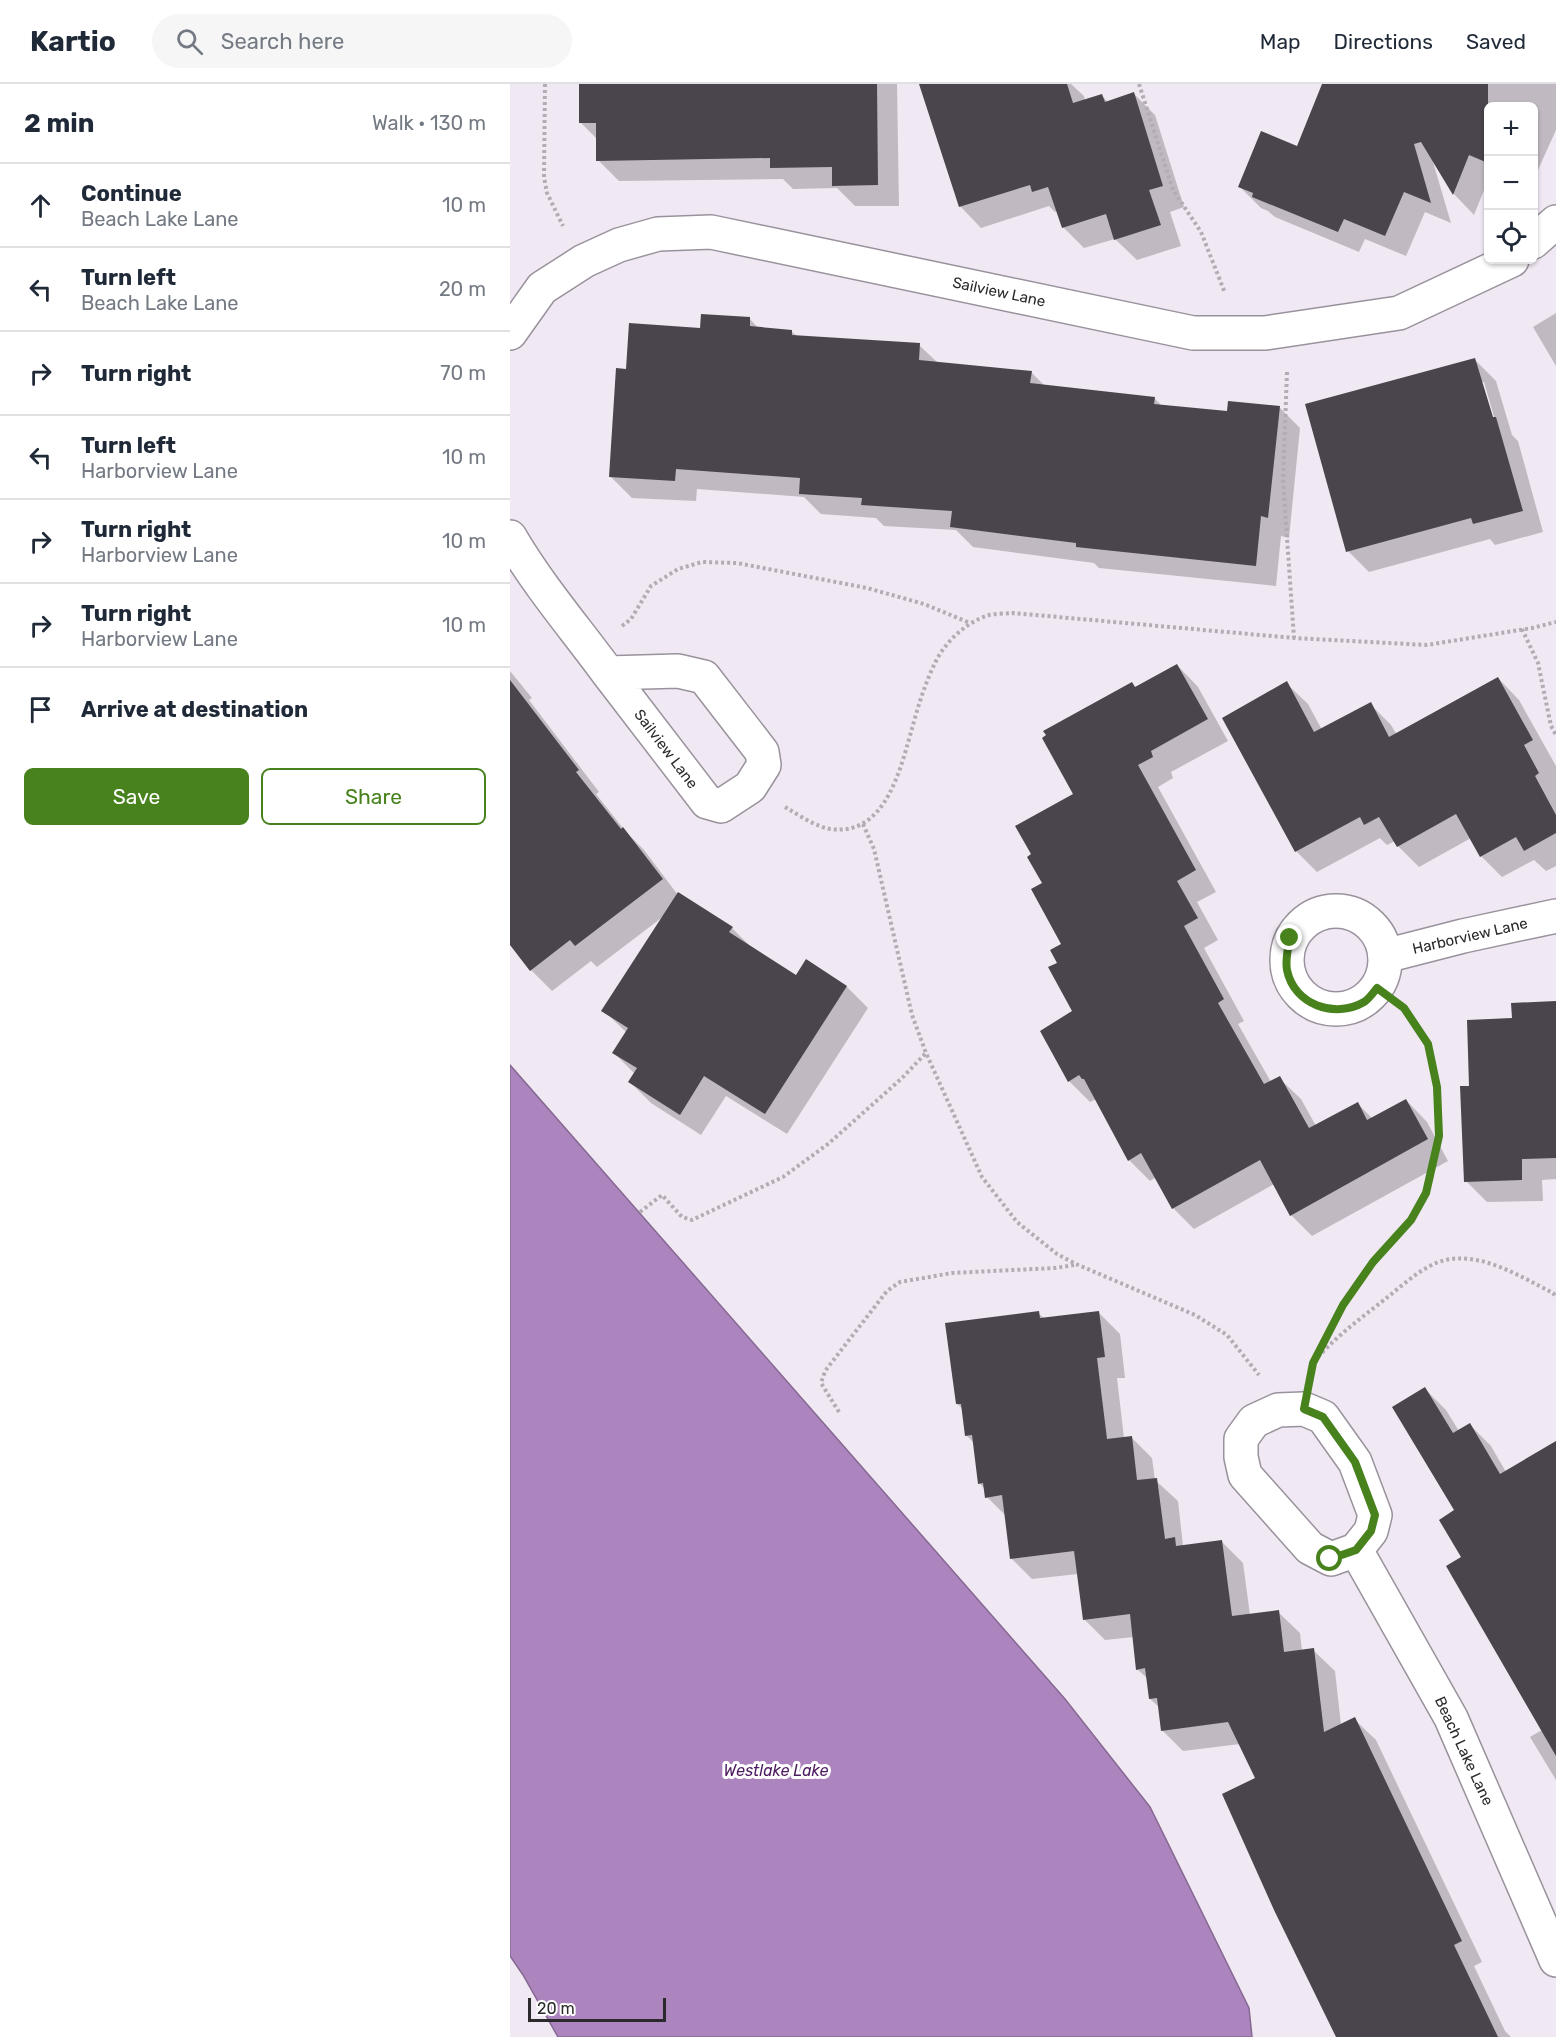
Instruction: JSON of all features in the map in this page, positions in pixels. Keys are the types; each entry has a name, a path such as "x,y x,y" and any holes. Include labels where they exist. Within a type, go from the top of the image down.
{"street":[{"path":"1538,238 1556,222"},
{"name":"Sailview Lane","path":"510,333 542,288 584,261 619,245 658,234 711,232 1193,333 1265,333 1399,314 1504,264"},
{"name":"Sailview Lane","path":"510,537 526,565 600,662 707,802 721,806 750,787 764,765 762,752 704,677 678,670 600,662"},
{"path":"1329,911 1345,911 1360,917 1373,927 1381,941 1385,956 1384,973 1377,988 1365,1001 1350,1008 1334,1010 1317,1007 1303,998 1292,986 1287,970 1286,954 1290,938 1300,925 1313,916 1329,911"},
{"name":"Harborview Lane","path":"1385,956 1556,916"},
{"path":"1304,1409 1323,1417 1355,1462 1375,1515 1371,1531 1356,1550 1330,1559 1310,1548 1245,1476 1241,1457 1241,1439 1254,1421 1278,1410 1304,1409"},
{"name":"Beach Lake Lane","path":"1356,1550 1451,1718 1556,1960"}],"path":[{"path":"545,84 544,177 548,194 560,220 584,261"},
{"path":"1139,84 1173,190 1201,232 1224,291 1228,333"},
{"path":"1286,330 1283,480 1294,638"},
{"path":"600,662 651,586 678,569 702,562 737,563 867,588 924,604 970,623"},
{"path":"750,787 830,829 848,829 863,824 888,797 898,776 924,688 937,658 952,639 970,623 988,615 1013,613 1294,638 1426,645 1556,621"},
{"path":"1522,629 1538,663 1551,726 1556,735"},
{"path":"863,824 873,849 912,1014 926,1053 982,1177 1017,1222 1057,1254 1195,1315 1227,1335 1257,1373 1278,1410"},
{"path":"1377,988 1404,1008 1428,1044 1437,1087 1439,1136 1426,1193 1411,1220 1373,1262 1343,1305 1313,1363 1333,1340 1397,1290 1429,1266 1451,1259 1474,1260 1498,1265 1555,1294"},
{"path":"640,1212 662,1195 682,1217 692,1220 783,1177 828,1144 902,1080 926,1053"},
{"path":"838,1412 821,1383 825,1371 888,1291 900,1282 952,1273 1055,1268 1076,1264"}],"water":[{"name":"Westlake Lake","path":"510,1065 1065,1699 1150,1807 1249,2008 1252,2037 558,2037 510,1956"}],"building":[{"path":"579,84 877,84 878,185 832,186 832,167 770,168 770,158 596,161 596,123 579,123"},
{"path":"919,84 1067,84 1073,103 1102,94 1105,102 1134,92 1163,186 1149,190 1161,225 1114,240 1106,214 1062,228 1048,187 1032,192 1030,185 959,207"},
{"path":"1322,84 1488,84 1488,102 1484,102 1484,161 1469,155 1453,195 1421,142 1414,144 1431,203 1404,192 1385,236 1344,219 1338,232 1252,197 1253,193 1238,187 1261,131 1297,146"},
{"path":"701,314 750,317 750,326 792,330 792,335 920,343 919,360 1032,371 1030,383 1155,397 1154,404 1227,411 1228,401 1280,406 1268,518 1261,516 1256,566 1076,547 1076,543 950,527 952,511 861,505 862,498 799,494 800,478 676,469 675,481 609,477 616,368 626,369 629,323 700,328"},
{"path":"1475,358 1493,417 1496,417 1523,511 1473,524 1471,518 1346,552 1305,404"},
{"path":"1177,664 1208,719 1151,751 1153,757 1138,765 1196,870 1177,881 1198,918 1184,926 1224,999 1218,1003 1264,1084 1280,1076 1309,1128 1358,1102 1367,1120 1406,1099 1428,1139 1290,1216 1260,1160 1172,1209 1141,1153 1128,1161 1084,1079 1079,1075 1068,1082 1040,1031 1072,1011 1048,967 1057,963 1050,950 1061,944 1031,889 1042,883 1027,857 1031,854 1015,826 1073,794 1042,738 1046,735 1043,731 1132,682 1135,687"},
{"path":"1498,677 1533,740 1524,745 1539,773 1535,776 1556,815 1556,833 1524,851 1516,837 1480,857 1456,814 1397,847 1379,817 1364,825 1360,817 1295,852 1222,718 1287,681 1314,732 1371,702 1389,737"},
{"path":"510,680 579,770 576,772 663,879 575,946 570,940 530,971 510,945"},
{"path":"678,892 733,927 729,932 796,975 806,959 847,986 765,1114 704,1076 680,1115 628,1082 637,1068 612,1053 628,1028 601,1011"},
{"path":"1556,1001 1556,1158 1522,1159 1522,1180 1464,1182 1460,1086 1469,1086 1467,1020 1512,1018 1511,1003"},
{"path":"1039,1311 1040,1318 1099,1311 1105,1357 1097,1358 1107,1439 1132,1436 1137,1480 1157,1478 1165,1539 1175,1537 1176,1546 1222,1540 1232,1616 1279,1610 1284,1652 1314,1648 1324,1732 1355,1717 1462,1941 1454,1945 1498,2037 1336,2037 1274,1910 1222,1794 1255,1778 1228,1722 1161,1731 1157,1698 1149,1699 1145,1668 1136,1670 1130,1614 1083,1620 1074,1551 1010,1559 1002,1495 985,1498 983,1483 978,1484 972,1435 965,1436 961,1404 956,1404 945,1323"},
{"path":"1425,1387 1453,1433 1470,1423 1500,1474 1556,1441 1556,1756 1446,1566 1461,1557 1439,1520 1454,1510 1392,1407"}],"route":[{"path":"1290,938 1286,954 1287,970 1292,986 1303,998 1317,1007 1334,1010 1350,1008 1365,1001 1377,988 1404,1008 1428,1044 1437,1087 1439,1136 1426,1193 1411,1220 1373,1262 1343,1305 1313,1363 1304,1409 1323,1417 1355,1462 1375,1515 1371,1531 1356,1550 1330,1559"}]}
